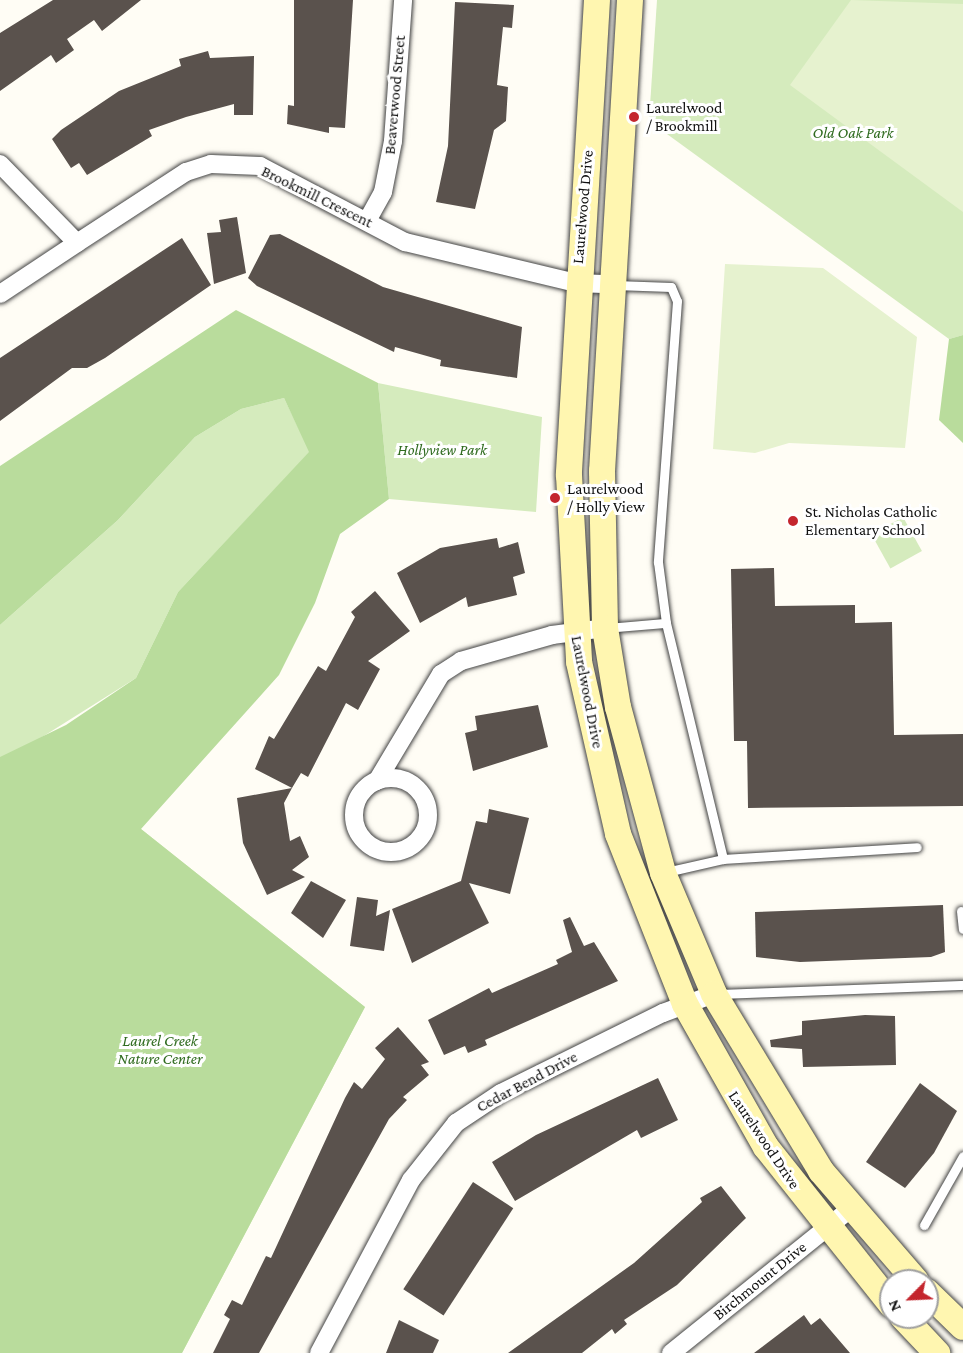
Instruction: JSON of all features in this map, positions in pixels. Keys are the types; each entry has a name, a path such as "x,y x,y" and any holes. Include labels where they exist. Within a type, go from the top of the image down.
{"street":[{"name":"Beaverwood Street","path":"368,221 383,192 393,141 403,0"},
{"name":"Laurelwood Drive","path":"597,0 576,284 569,475 575,633 618,834 685,1004 766,1147 827,1230 879,1290"},
{"name":"Laurelwood Drive","path":"630,0 610,284 602,471 605,628 618,707 663,873 714,994 791,1126 850,1209 905,1269"},
{"path":"0,164 77,243"},
{"name":"Brookmill Crescent","path":"0,294 186,172 211,164 260,166 405,242 576,284 610,284"},
{"path":"377,781 409,783 424,800 427,825 407,849 383,851 357,830 360,796 377,781 441,674 461,661 575,633 605,628"},
{"name":"Cedar Bend Drive","path":"319,1353 411,1180 456,1124 501,1093 685,1004 714,994"},
{"name":"Birchmount Drive","path":"670,1353 827,1230 850,1209"},
{"path":"939,1304 963,1327"},
{"path":"914,1329 937,1353"}],"lane":[{"path":"610,284 671,287 677,301 658,562 666,623 723,859"},
{"path":"605,628 666,623"},
{"path":"663,873 723,859 917,847"},
{"path":"962,911 963,929"},
{"path":"714,994 963,985"},
{"path":"924,1224 963,1156"}],"green space":[{"name":"Old Oak Park","path":"657,0 963,0 963,335 949,339 649,121"},
{"path":"851,0 963,4 963,212 790,85"},
{"path":"725,264 823,268 917,337 905,448 789,443 755,453 713,449"},
{"name":"Laurel Creek Nature Center","path":"236,310 378,383 389,499 340,534 315,603 279,675 141,829 365,1007 182,1353 0,1353 0,757 66,725 136,678 178,592 309,452 284,398 241,409 195,437 118,520 0,625 0,466"},
{"path":"963,335 963,443 939,420 949,339"},
{"name":"Hollyview Park","path":"378,383 542,417 536,512 389,499"},
{"name":"Laurel Creek Nature Center","path":"284,398 310,452 178,592 136,678 39,739 141,829 365,1007 182,1353 0,1353 0,625 118,520 195,437 241,409"},
{"path":"903,517 922,551 890,569 872,534"}],"building":[{"path":"53,0 141,0 102,31 94,20 67,39 74,50 56,63 51,55 0,91 0,33"},
{"path":"294,0 353,0 345,128 329,127 329,133 287,124 288,105 294,106"},
{"path":"455,2 514,5 512,28 503,27 497,85 508,87 506,121 494,130 475,209 436,202 448,146"},
{"path":"208,51 210,58 254,56 253,115 234,115 234,104 186,117 149,130 152,136 87,175 79,163 71,168 52,139 61,130 119,91 181,66 179,59"},
{"path":"237,217 246,273 214,284 207,233 221,232 219,220"},
{"path":"280,234 383,287 522,327 517,378 440,366 441,360 395,347 394,352 257,286 248,278 270,235"},
{"path":"182,238 211,285 105,358 87,368 72,368 0,421 0,358"},
{"path":"497,538 499,548 518,542 525,573 513,577 517,595 468,607 466,597 420,623 397,573 440,548"},
{"path":"774,568 775,606 855,605 855,623 892,622 894,735 963,734 963,806 748,808 747,741 734,741 731,569"},
{"path":"375,591 410,631 368,661 380,669 358,710 346,703 308,777 301,773 292,788 255,769 269,736 274,739 318,666 326,671 355,617 351,612"},
{"path":"538,705 548,747 473,771 465,733 477,730 475,716"},
{"path":"292,788 284,803 290,841 300,836 309,857 292,870 305,877 267,895 243,843 237,798"},
{"path":"489,809 529,818 510,894 469,883 489,923 412,963 392,909 461,881 476,821 487,823"},
{"path":"311,881 346,900 323,938 291,913"},
{"path":"357,897 378,900 376,916 390,910 384,951 350,946"},
{"path":"943,905 945,952 931,957 800,962 756,957 755,912"},
{"path":"570,917 584,946 594,942 618,981 485,1040 487,1045 468,1053 465,1046 444,1055 428,1020 489,988 492,993 558,964 556,960 572,952 563,920"},
{"path":"865,1015 895,1016 896,1065 803,1067 802,1049 771,1047 770,1040 802,1035 802,1021"},
{"path":"398,1027 429,1062 421,1065 429,1075 403,1097 407,1100 389,1119 259,1353 213,1353 230,1319 224,1315 232,1300 242,1305 266,1256 271,1258 354,1082 362,1089 385,1059 375,1048"},
{"path":"658,1078 678,1120 641,1138 637,1130 515,1201 492,1162 536,1135"},
{"path":"920,1083 957,1111 934,1153 905,1188 866,1162"},
{"path":"473,1182 513,1208 444,1315 403,1289"},
{"path":"721,1186 746,1218 677,1285 624,1320 627,1324 615,1334 612,1329 582,1353 508,1353 634,1263 702,1202 700,1198"},
{"path":"804,1315 811,1325 820,1318 850,1353 754,1353"},
{"path":"399,1320 439,1340 433,1353 386,1353"}],"place":[{"name":"Laurelwood / Brookmill","path":"634,117"},
{"name":"Laurelwood / Holly View","path":"555,498"},
{"name":"St. Nicholas Catholic Elementary School","path":"793,521"}]}
